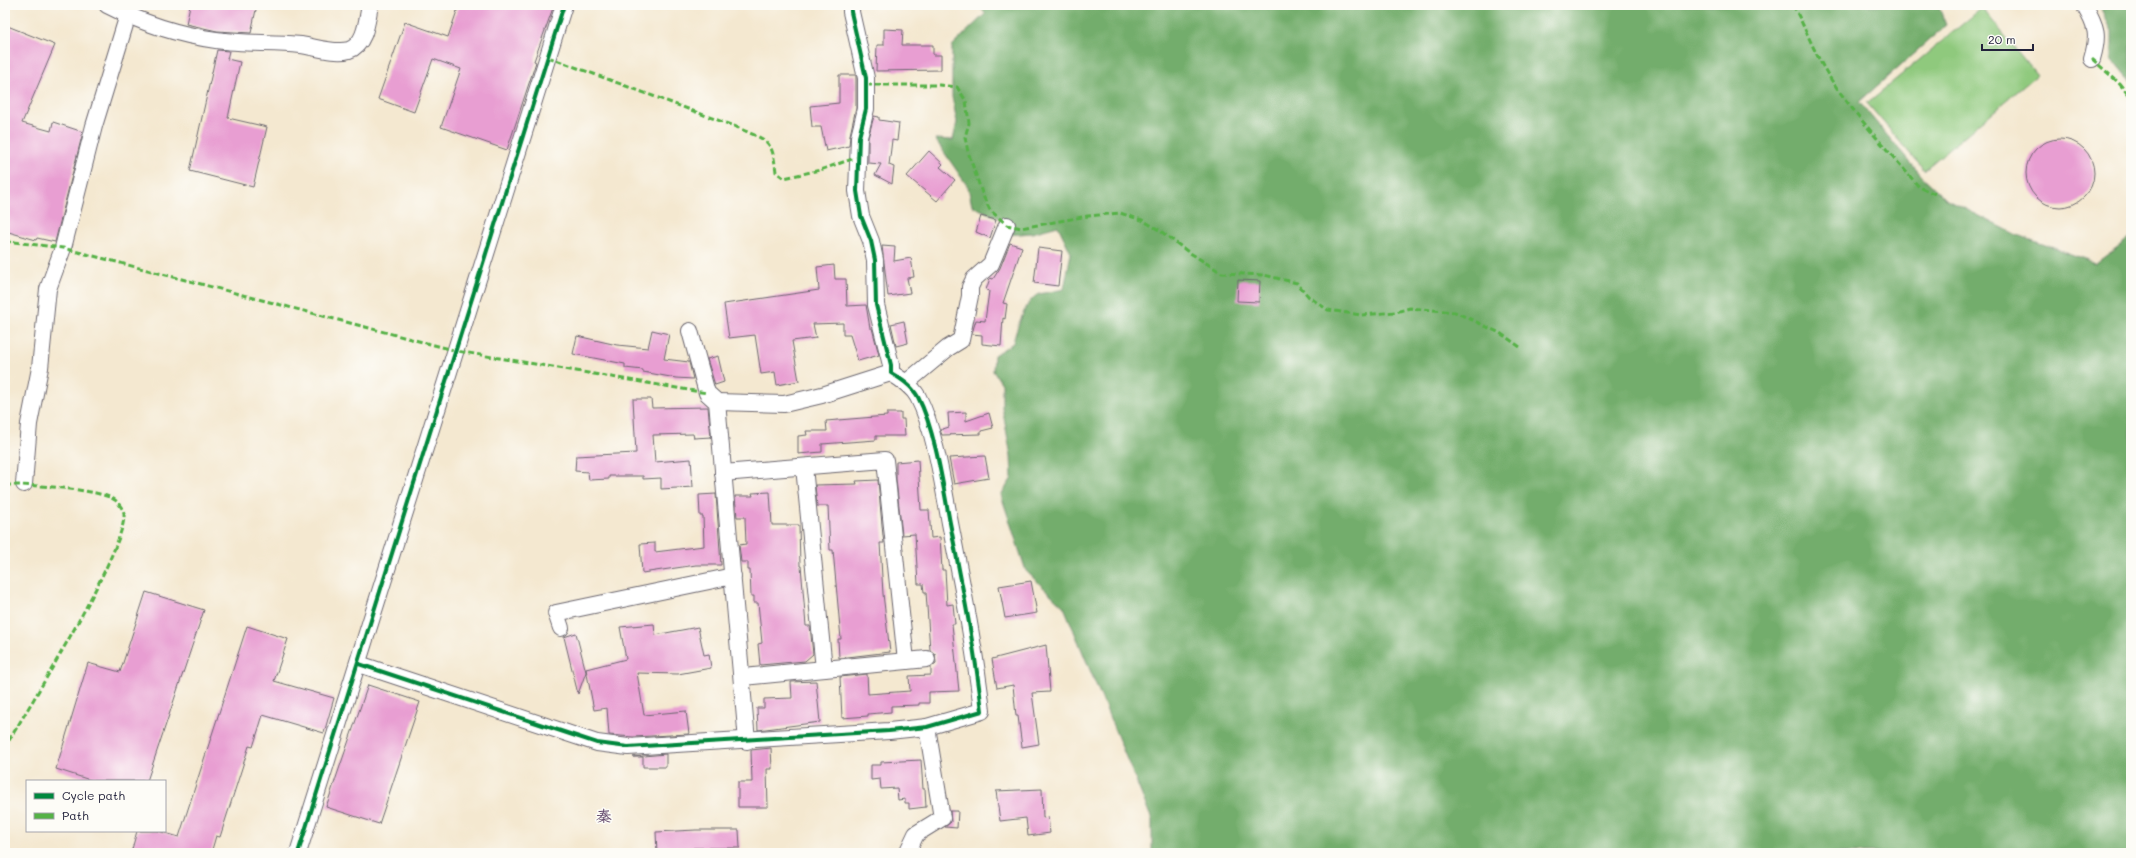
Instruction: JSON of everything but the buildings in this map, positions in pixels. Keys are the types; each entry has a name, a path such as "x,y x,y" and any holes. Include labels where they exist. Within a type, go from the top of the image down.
{"street":[{"path":"107,5 129,10 192,36 217,40 301,45 329,50 349,50 357,44 364,33 370,5"},
{"path":"298,853 359,664 564,5"},
{"path":"851,5 851,12 866,78 866,109 859,137 857,191 861,216 871,241 876,260 876,306 891,365 891,373"},
{"path":"2084,5 2090,15 2098,39 2092,59"},
{"path":"24,484 29,424 40,368 48,289 63,248 94,126 129,10"},
{"path":"906,383 948,348 961,340 970,296 970,287 974,279 991,264 1007,225"},
{"path":"690,331 707,393 717,402 784,404 822,395 891,373"},
{"path":"359,664 597,743 628,747 747,741 927,727 982,711 976,659 943,486 926,416 917,395 906,383 891,373"},
{"path":"717,402 743,677 747,741"},
{"path":"723,473 885,460 906,661"},
{"path":"804,467 824,669"},
{"path":"561,628 556,613 733,576"},
{"path":"743,677 927,658"},
{"path":"907,853 916,834 942,818 927,727"}],"green space":[{"path":"976,5 1938,5 1946,25 1859,102 1921,175 1946,199 2017,235 2096,263 2131,237 2131,853 1152,853 1152,820 1064,607 1026,571 1001,495 1012,478 1011,456 1002,407 1002,384 993,371 994,355 1013,343 1022,316 1034,297 1039,294 1064,289 1071,253 1058,226 1032,233 1006,235 999,218 972,206 968,187 935,139 953,140 957,122 952,97 952,46 986,13"},
{"path":"2099,5 2131,5 2131,82 2112,59 2112,31"},
{"path":"1982,8 2037,75 1924,170 1867,103"}],"marked path":[{"path":"1793,5 1820,60 1840,92 1919,187 1935,194"},
{"path":"548,57 739,128 762,139 767,142 773,153 776,172 784,178 820,170 858,157"},
{"path":"2092,59 2118,82 2131,98"},
{"path":"866,85 939,85 957,87 966,101 969,123 965,137 968,152 983,196 990,210 1007,225 1021,228 1088,216 1120,213 1142,220 1222,273 1264,275 1297,283 1309,297 1328,310 1361,315 1396,312 1410,308 1455,312 1500,333 1520,347"},
{"path":"5,241 63,248 457,351 707,393"},
{"path":"5,485 45,486 95,493 115,500 123,510 122,526 113,553 96,588 54,665 5,747"}],"cycle path":[{"path":"298,853 564,5"},
{"path":"359,664 597,743 628,747 889,731 927,727 982,711 968,617 934,441 924,410 916,393 902,380 891,373 891,365 876,305 875,260 871,241 861,216 857,191 859,137 866,109 866,78 851,12 851,5"}],"district":[{"name":"秦","path":"604,815"}]}
